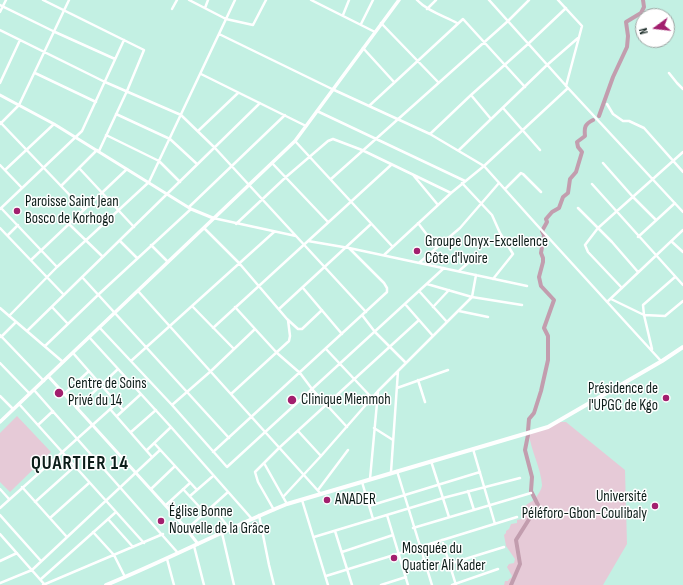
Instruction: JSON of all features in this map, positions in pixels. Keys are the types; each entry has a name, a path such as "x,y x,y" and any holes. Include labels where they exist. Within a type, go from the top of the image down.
{"main road":[{"path":"0,422 295,141 399,0"},
{"path":"106,585 167,559 259,515 320,492 370,479 548,426 662,361 683,347"}],"street":[{"path":"0,12 1,6 6,0"},
{"path":"43,0 143,49 144,51 128,91 98,151 61,186"},
{"path":"69,0 19,105 0,123 83,209"},
{"path":"172,9 177,0"},
{"path":"189,0 226,19 253,26 266,0"},
{"path":"205,8 208,0"},
{"path":"9,316 57,267 149,182 235,0"},
{"path":"311,0 375,32"},
{"path":"319,4 321,0"},
{"path":"343,15 349,0"},
{"path":"361,24 373,0"},
{"path":"417,0 427,9 457,23"},
{"path":"427,9 436,0"},
{"path":"489,0 683,212"},
{"path":"331,179 397,118 508,21 527,0"},
{"path":"384,255 463,182 484,166 567,87 582,26 558,0"},
{"path":"1,6 115,59"},
{"path":"430,134 566,8"},
{"path":"369,106 462,19 525,87"},
{"path":"381,23 438,82"},
{"path":"0,30 105,82 181,115 249,184 366,312"},
{"path":"219,34 332,89 430,134 484,166 662,361"},
{"path":"459,150 547,65 578,38"},
{"path":"0,83 20,40"},
{"path":"57,267 1,208 76,138 84,128 124,40"},
{"path":"363,48 394,82"},
{"path":"669,72 676,83 683,89"},
{"path":"35,73 96,102"},
{"path":"201,74 307,126"},
{"path":"198,131 238,92"},
{"path":"0,95 54,124 190,208 213,218 296,236"},
{"path":"471,95 491,119"},
{"path":"27,331 260,103"},
{"path":"607,104 613,114 623,121 629,121 644,128 683,172"},
{"path":"503,108 540,150"},
{"path":"317,111 463,182 492,215 500,233 513,254 493,279"},
{"path":"116,114 170,139 197,164"},
{"path":"45,346 285,115"},
{"path":"5,170 27,151 54,124"},
{"path":"106,135 159,161 180,182"},
{"path":"236,224 286,177 328,141 333,139 362,150 451,193"},
{"path":"295,141 392,246"},
{"path":"622,288 588,252 585,245 598,228 683,152"},
{"path":"272,162 328,222"},
{"path":"603,163 656,220"},
{"path":"0,165 22,188"},
{"path":"213,328 391,165"},
{"path":"79,168 134,227"},
{"path":"31,260 83,209 127,169"},
{"path":"505,189 520,173 523,174 541,192"},
{"path":"412,175 438,205"},
{"path":"420,263 460,228 482,204 499,182"},
{"path":"592,184 638,237 683,285"},
{"path":"638,237 675,203"},
{"path":"578,208 638,272"},
{"path":"418,223 436,248"},
{"path":"68,224 102,257"},
{"path":"279,309 347,248 371,224"},
{"path":"8,235 18,225"},
{"path":"204,228 239,263 298,330 301,330 322,310"},
{"path":"1,230 8,235 64,295"},
{"path":"607,302 683,230"},
{"path":"131,361 274,232"},
{"path":"308,240 527,286"},
{"path":"671,240 683,252"},
{"path":"120,241 137,258"},
{"path":"151,245 168,262"},
{"path":"213,452 387,292 387,288 347,248"},
{"path":"459,271 477,255"},
{"path":"99,327 172,405 226,467 444,268"},
{"path":"283,497 405,362 472,297 476,275"},
{"path":"82,277 229,438"},
{"path":"652,350 643,305 675,277"},
{"path":"427,284 472,297 522,305"},
{"path":"303,288 342,334"},
{"path":"433,307 450,290"},
{"path":"138,291 320,492 348,450"},
{"path":"419,292 447,322"},
{"path":"611,299 644,315 665,316 683,301"},
{"path":"405,304 433,336"},
{"path":"192,306 234,349"},
{"path":"52,307 68,324"},
{"path":"235,307 277,353 300,373 312,389 347,427"},
{"path":"0,308 62,362"},
{"path":"458,311 488,318"},
{"path":"362,315 375,332 405,362"},
{"path":"231,394 289,341 290,336 287,319"},
{"path":"274,510 261,489 255,472 326,404 419,320"},
{"path":"16,322 0,336 44,381"},
{"path":"172,405 211,371 255,329"},
{"path":"89,337 156,410 252,519"},
{"path":"326,348 339,364 372,398"},
{"path":"72,353 123,410"},
{"path":"0,363 30,394"},
{"path":"77,408 118,369"},
{"path":"397,388 448,370"},
{"path":"391,472 398,371"},
{"path":"64,394 89,372"},
{"path":"48,376 187,529 196,545 204,585"},
{"path":"418,380 425,402"},
{"path":"34,390 163,534 178,553"},
{"path":"370,479 378,391"},
{"path":"116,416 141,394"},
{"path":"0,396 13,410"},
{"path":"0,508 117,402"},
{"path":"19,404 74,467 144,542"},
{"path":"110,409 152,457"},
{"path":"131,432 156,410"},
{"path":"38,425 54,411"},
{"path":"147,450 171,427"},
{"path":"374,428 393,440"},
{"path":"298,431 321,456"},
{"path":"154,443 196,490"},
{"path":"473,449 495,524"},
{"path":"0,583 32,570 66,536 160,450"},
{"path":"431,461 449,517"},
{"path":"264,463 287,504"},
{"path":"151,489 175,466"},
{"path":"35,502 74,467"},
{"path":"396,471 407,510 432,585"},
{"path":"369,506 439,486 480,472"},
{"path":"190,496 213,476"},
{"path":"314,537 443,498 520,478"},
{"path":"361,481 374,519"},
{"path":"50,518 89,483"},
{"path":"166,505 190,483"},
{"path":"22,487 66,536"},
{"path":"0,489 9,499"},
{"path":"184,489 205,513"},
{"path":"468,491 474,510"},
{"path":"187,529 228,492"},
{"path":"413,528 531,493"},
{"path":"302,500 328,585"},
{"path":"212,507 230,529"},
{"path":"40,579 116,512"},
{"path":"0,515 41,561"},
{"path":"259,515 268,565 274,585"},
{"path":"387,515 408,585"},
{"path":"326,576 517,517"},
{"path":"108,519 133,547"},
{"path":"335,531 352,585"},
{"path":"93,532 114,555 125,577"},
{"path":"222,533 234,585"},
{"path":"0,534 45,585 163,534"},
{"path":"342,552 393,535"},
{"path":"0,540 4,538"},
{"path":"442,540 456,584"},
{"path":"449,564 504,547"},
{"path":"0,561 17,553"},
{"path":"167,559 174,585"},
{"path":"452,585 498,569"},
{"path":"381,585 406,577"}],"shaded area":[{"path":"17,416 51,452 10,492 0,482 0,433"},
{"path":"560,422 566,422 625,470 627,544 603,585 504,585 505,581 508,581 512,576 507,567 509,564 514,563 515,559 506,546 504,535 511,524 517,523 517,520 522,519 525,506 535,499 542,487 540,472 529,434"}],"waterway":[{"path":"599,116 613,77 627,47 628,36 626,22 641,13 644,7 643,0"},
{"path":"528,431 529,419 534,413 548,360 548,336 544,328 554,300 541,286 539,277 543,262 541,253 544,235 542,231 547,222 546,219 552,212 559,208 563,197 568,193 570,179 576,172 582,152 578,147 577,142 585,136 586,126 593,120"},
{"path":"511,585 520,564 516,540 538,505 531,491 532,477 525,450 528,435"}],"place":[{"name":"Paroisse Saint Jean Bosco de Korhogo","path":"17,211"},
{"name":"Groupe Onyx-Excellence Côte d'Ivoire","path":"417,251"},
{"name":"Centre de Soins Privé du 14","path":"59,393"},
{"name":"Présidence de l'UPGC de Kgo","path":"666,398"},
{"name":"Clinique Mienmoh","path":"292,400"},
{"name":"ANADER","path":"327,500"},
{"name":"Université Péléforo-Gbon-Coulibaly","path":"655,506"},
{"name":"Église Bonne Nouvelle de la Grâce","path":"161,521"},
{"name":"Mosquée du Quatier Ali Kader","path":"394,558"}],"district":[{"name":"QUARTIER 14","path":"80,464"}]}
